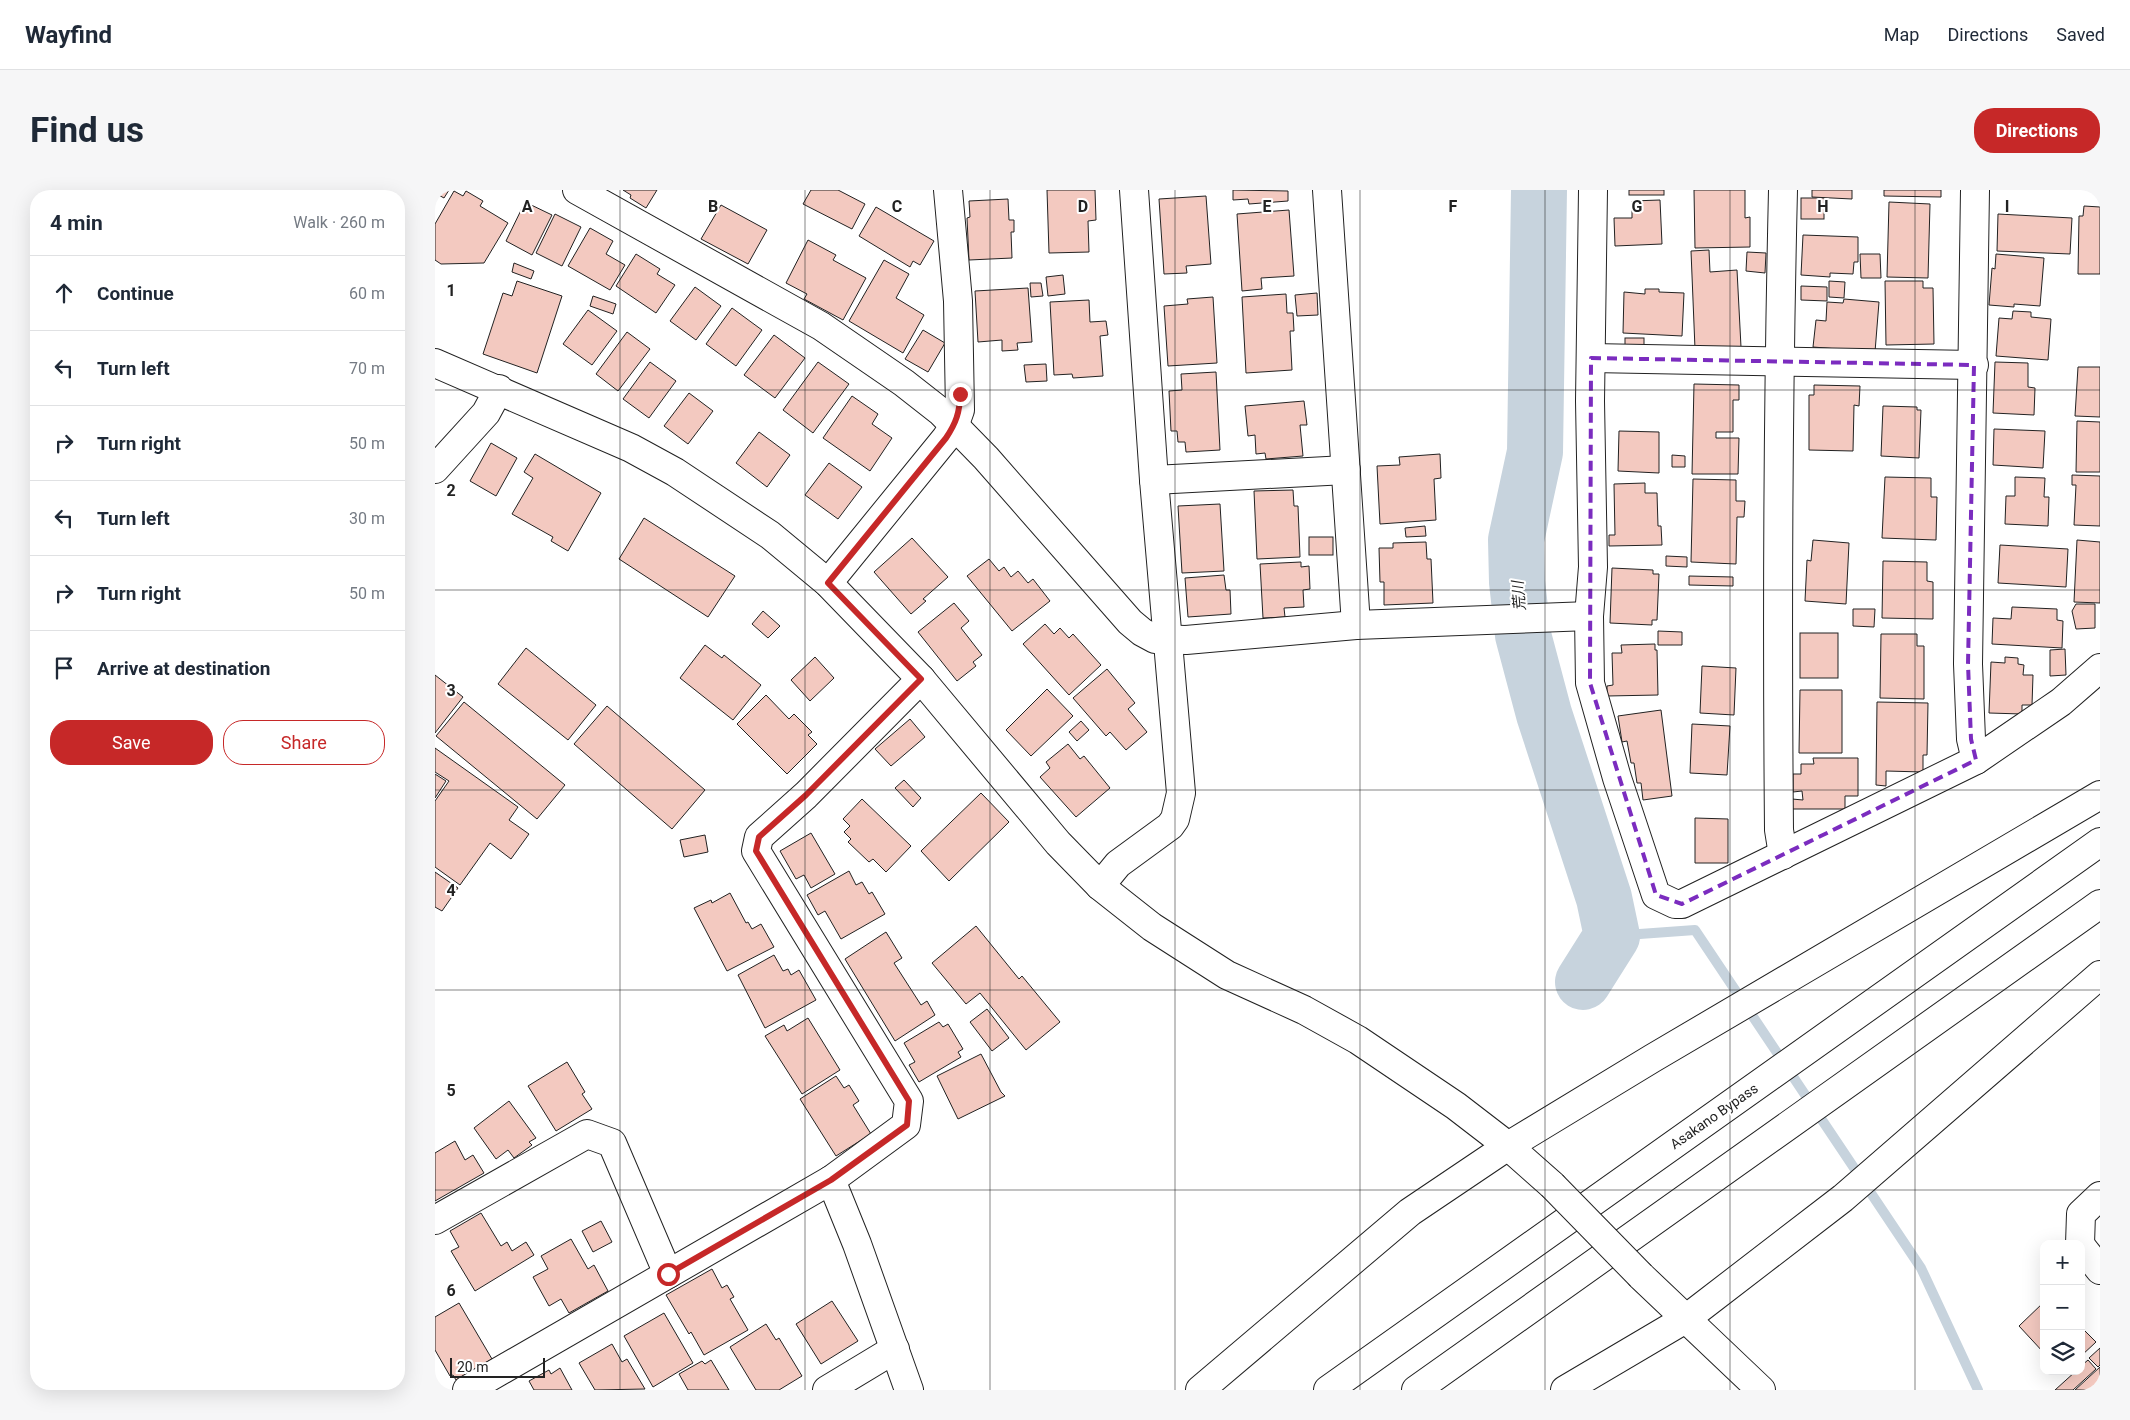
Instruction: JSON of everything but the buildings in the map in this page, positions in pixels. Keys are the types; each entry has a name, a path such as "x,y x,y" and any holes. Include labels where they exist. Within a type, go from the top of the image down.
{"main road":[{"path":"577,190 821,326 941,412 955,424 1130,622 1142,632 1155,639 1186,640 1356,625 1589,616"},
{"path":"828,583 955,424 960,410 958,302 948,190"},
{"path":"1100,886 1118,864 1170,826 1178,810 1181,793 1154,480 1133,190"},
{"path":"1327,190 1356,625"},
{"path":"1593,190 1591,358 1593,567 1589,616 1590,683 1617,778 1657,895 1675,904 1683,904 1976,760 2061,702 2100,668"},
{"path":"1783,190 1779,363 1777,622 1779,830 1783,855"},
{"path":"1975,190 1969,664 1971,739 1976,760"},
{"path":"1591,358 1779,363 1974,365"},
{"path":"435,363 631,448 675,472 770,535 828,583 921,679 1059,843 1100,886 1152,928 1227,975 1303,1010 1358,1040 1456,1106 1508,1146 1551,1186 1641,1276 1761,1390"},
{"path":"435,469 487,413 499,390"},
{"path":"1154,480 1346,470"},
{"path":"467,1390 831,1180 907,1125 909,1101 756,851 759,837 806,795 921,679"},
{"path":"1200,1390 1410,1212 1508,1146 2100,795"},
{"name":"Asakano Bypass","path":"1328,1390 2100,842"},
{"path":"1416,1390 2100,904"},
{"path":"1565,1390 1687,1318 1843,1198 2100,975"},
{"path":"435,1220 587,1134 612,1143 668,1274"},
{"path":"831,1180 909,1390"},
{"path":"2081,1240 2081,1214 2100,1196"},
{"path":"2085,1250 2100,1270"},
{"path":"827,1390 895,1349"}],"highlighted area":[{"path":"1591,358 1974,365 1968,664 1971,739 1976,760 1682,904 1656,895 1590,683"}],"waterway":[{"name":"荒川","path":"1539,190 1535,452 1516,540 1517,582 1523,635 1544,714 1604,898 1612,936 1583,982"},
{"path":"1612,936 1695,930 1921,1268 1978,1390"}],"route":[{"path":"668,1274 831,1180 907,1125 909,1101 844,991 756,851 759,837 806,795 921,679 828,583 946,438 955,424 960,410 960,394"}]}
